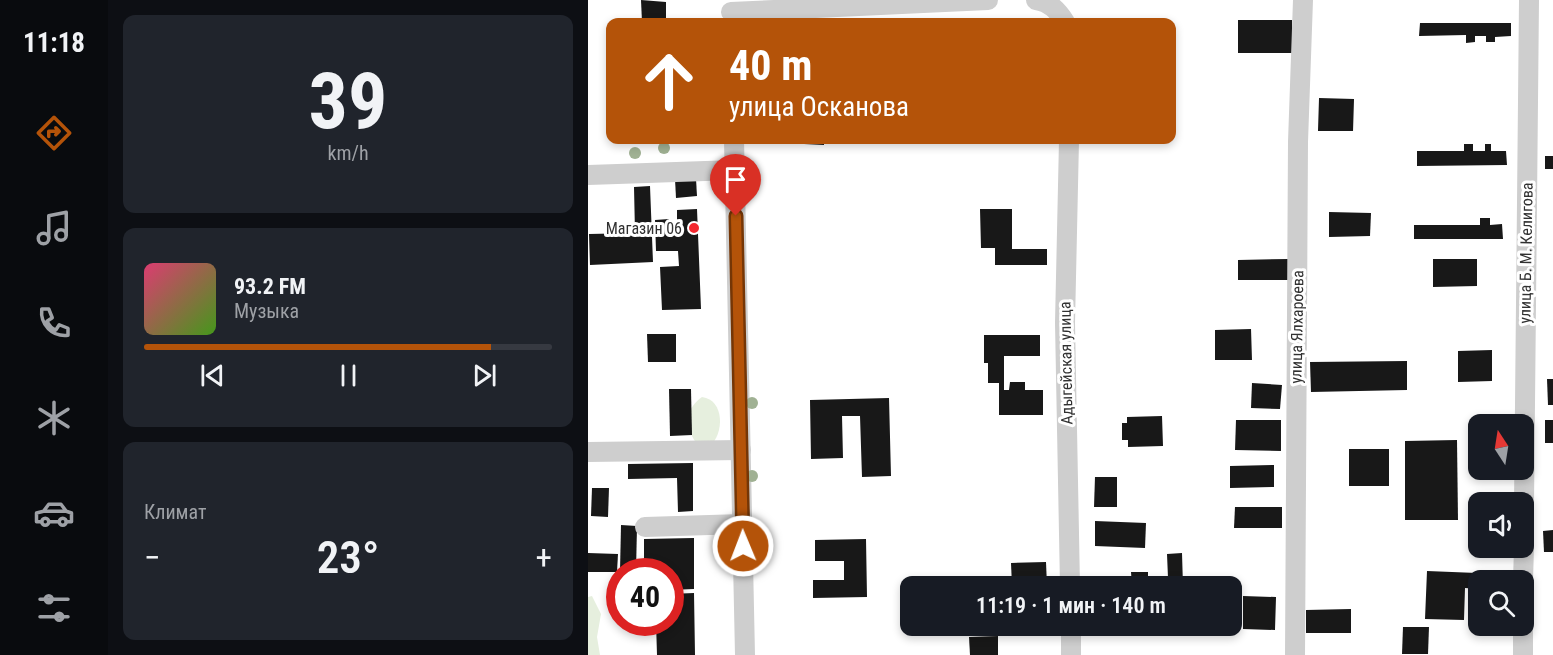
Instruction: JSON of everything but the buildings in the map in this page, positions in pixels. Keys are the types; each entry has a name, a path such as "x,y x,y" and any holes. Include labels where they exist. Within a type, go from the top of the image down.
{"street":[{"path":"731,11 988,0"},
{"path":"1036,0 1044,1 1058,10 1063,18"},
{"name":"улица Ялхароева","path":"1295,655 1298,142 1303,0"},
{"name":"улица Б. М. Келигова","path":"1524,492 1529,0"},
{"path":"734,144 745,655"},
{"name":"Адыгейская улица","path":"1070,144 1065,323 1070,576"},
{"path":"588,175 735,170"},
{"path":"588,452 741,450"},
{"path":"645,527 742,524"},
{"path":"1071,636 1071,655"},
{"path":"1523,636 1523,655"}],"green space":[{"path":"702,397 710,399 715,404 720,418 718,434 710,446 696,443 692,437 688,418 692,407"},
{"path":"592,596 601,614 597,637 600,655 588,655 588,597"}],"place":[{"name":"Магазин 06","path":"694,228"}],"route":[{"path":"736,216 743,546"}]}
